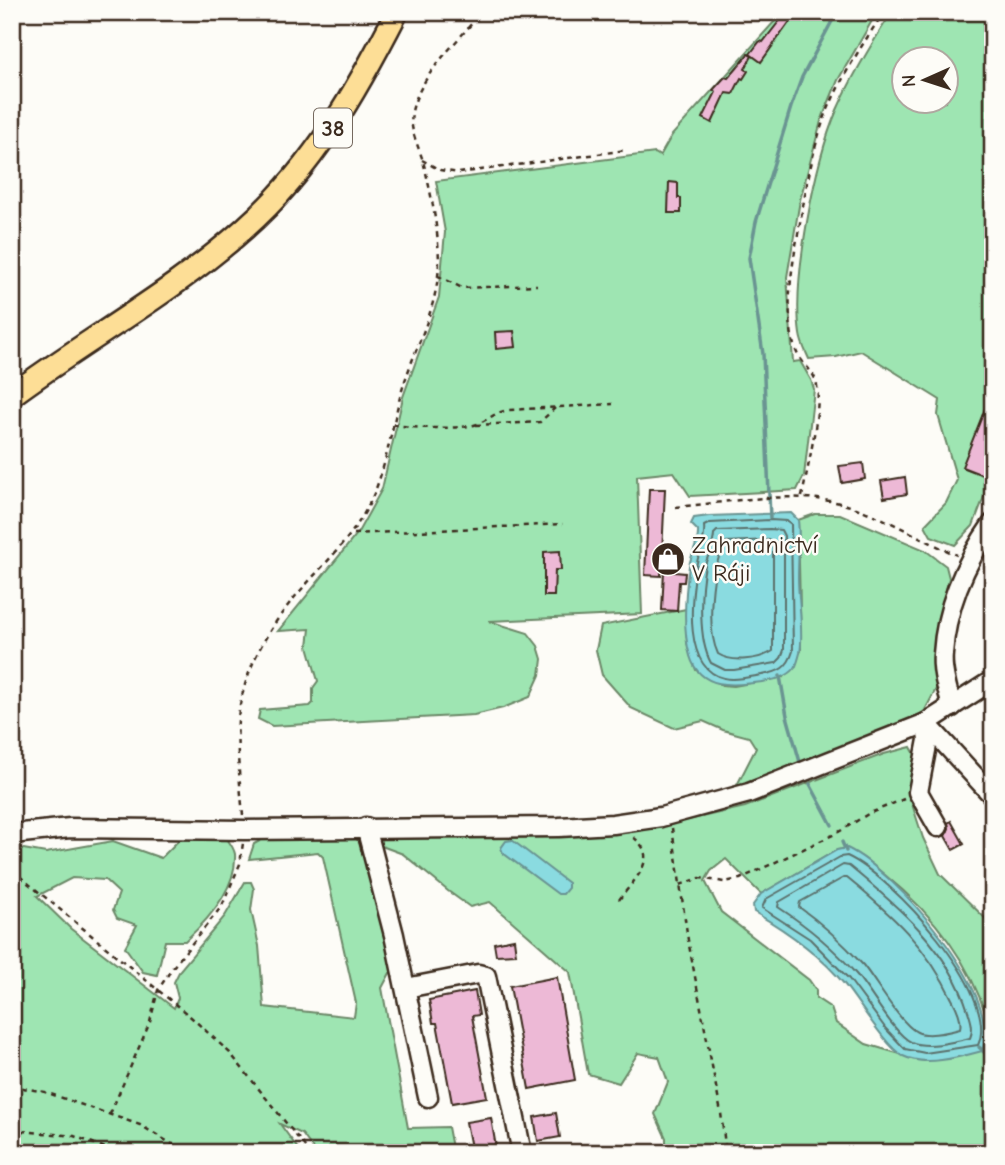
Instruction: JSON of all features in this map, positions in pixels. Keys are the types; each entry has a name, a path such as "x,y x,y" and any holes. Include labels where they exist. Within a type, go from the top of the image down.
{"main road":[{"name":"38","path":"12,395 192,273 247,227 298,173 334,127 397,12"}],"street":[{"path":"952,707 942,655 949,618 969,561 993,523"},
{"path":"12,834 70,828 244,830 559,827 613,824 671,813 749,793 926,723 993,680"},
{"path":"926,723 928,740 919,793 937,827"},
{"path":"926,723 993,796"},
{"path":"366,827 394,935 428,1097"},
{"path":"406,988 478,974 486,976 522,1153"}],"path":[{"path":"110,1114 150,1022 158,990 222,905 240,864 244,830 239,709 256,656 269,630 353,534 372,502 402,388 430,310 438,276 432,211 422,160 413,138 410,120 415,101 426,79 481,12"},
{"path":"802,497 817,393 816,382 808,366 797,354 793,341 789,291 805,194 823,122 836,91 884,12"},
{"path":"422,160 440,170 459,173 627,150"},
{"path":"438,276 462,288 537,285"},
{"path":"473,425 486,420 495,412 613,404"},
{"path":"393,424 404,428 540,422 555,408"},
{"path":"676,507 818,498 853,506 969,561"},
{"path":"353,534 563,524"},
{"path":"680,885 700,878 724,882 740,879 837,833 868,814 919,793"},
{"path":"671,813 690,952 722,1112 726,1153"},
{"path":"613,824 640,843 646,853 646,862 619,900"},
{"path":"12,870 230,1053 310,1153"},
{"path":"12,1086 45,1092 140,1125 187,1153"},
{"path":"12,1130 74,1136 119,1153"}],"green space":[{"path":"783,12 877,12 838,80 821,121 800,200 787,277 793,362 800,361 814,389 804,476 797,490 690,496 674,472 637,476 642,614 489,621 528,633 538,646 542,659 540,675 530,697 503,708 474,715 272,726 258,719 260,710 310,706 313,703 313,688 318,681 308,646 310,629 278,631 357,534 382,489 403,397 439,297 445,232 436,181 655,153 660,156 672,135"},
{"path":"892,12 993,12 993,389 963,467 991,478 973,526 955,545 931,536 925,525 946,503 957,480 938,415 940,400 861,351 836,357 809,359 800,334 799,283 814,189 837,110"},
{"path":"815,514 840,514 925,550 946,566 949,578 937,624 941,648 936,689 923,714 894,732 734,791 756,748 749,737 703,721 674,728 631,708 602,675 596,650 601,626 686,609 687,643 696,670 722,685 734,686 784,677 801,651 798,520"},
{"path":"911,747 917,758 912,804 923,838 940,874 993,926 993,1153 666,1153 666,1138 655,1114 668,1082 659,1057 638,1053 619,1083 588,1074 570,972 490,902 470,907 403,854 376,844 377,838 391,836 641,826 688,820 745,807 884,754","holes":["837,850 851,851 902,890 947,939 970,977 987,1018 924,1061 866,1044 836,1023 831,1008 816,998 816,990 809,980 721,912 705,881 711,871 726,859 761,894"]},
{"path":"353,835 361,845 396,972 390,973 382,988 408,1128 448,1127 453,1153 316,1153 302,1134 280,1124 301,1153 12,1153 12,847 46,853 113,841 161,858 179,840 204,837 227,839 235,854 231,879 226,890 203,923 185,941 165,941 157,975 143,972 125,947 137,925 117,918 113,910 119,893 105,880 72,878 37,896 71,929 174,1008 178,998 174,982 180,970 225,916 245,882 251,882 254,889 251,910 259,946 264,1007 354,1017 356,1003 323,857 318,852 249,859 254,844 269,836"}],"water":[{"path":"791,513 798,520 799,534 801,635 800,653 795,668 784,676 762,682 730,684 710,680 695,667 686,634 688,577 698,535 698,531 691,524 694,518 709,516"},
{"path":"512,840 568,883 563,894 558,894 503,853 501,848 506,841"},
{"path":"847,848 891,881 916,907 962,968 977,999 985,1027 982,1051 932,1061 903,1056 889,1044 825,963 792,936 754,912 753,905 761,894 837,850"}],"building":[{"path":"784,15 791,20 761,62 750,54"},
{"path":"748,54 752,56 745,69 748,71 733,94 726,93 712,123 703,118 716,92 713,90 725,77 728,78"},
{"path":"669,182 678,183 681,213 668,213"},
{"path":"514,331 516,347 496,349 495,332"},
{"path":"993,391 993,479 962,467"},
{"path":"863,463 865,479 842,483 839,466"},
{"path":"905,477 907,494 884,498 881,481"},
{"path":"649,489 665,489 661,576 645,575"},
{"path":"560,551 561,570 555,570 554,596 544,596 544,552"},
{"path":"664,571 685,573 684,582 679,582 677,611 662,610"},
{"path":"951,821 964,844 953,850 945,836"},
{"path":"514,939 516,954 496,955 494,943"},
{"path":"557,977 575,1080 529,1089 510,986"},
{"path":"475,991 479,1015 472,1016 487,1097 452,1103 437,1023 433,1023 429,1000"},
{"path":"556,1113 560,1137 538,1141 534,1117"},
{"path":"491,1118 497,1153 472,1153 466,1122"}],"waterway":[{"path":"770,518 763,354 749,258 756,222 791,107 802,77 837,12"},
{"path":"780,676 787,716 800,762"},
{"path":"810,784 832,825"},
{"path":"842,842 846,851"},
{"path":"979,1047 993,1061"}],"place":[{"name":"Zahradnictví V Ráji","path":"668,559"}]}
